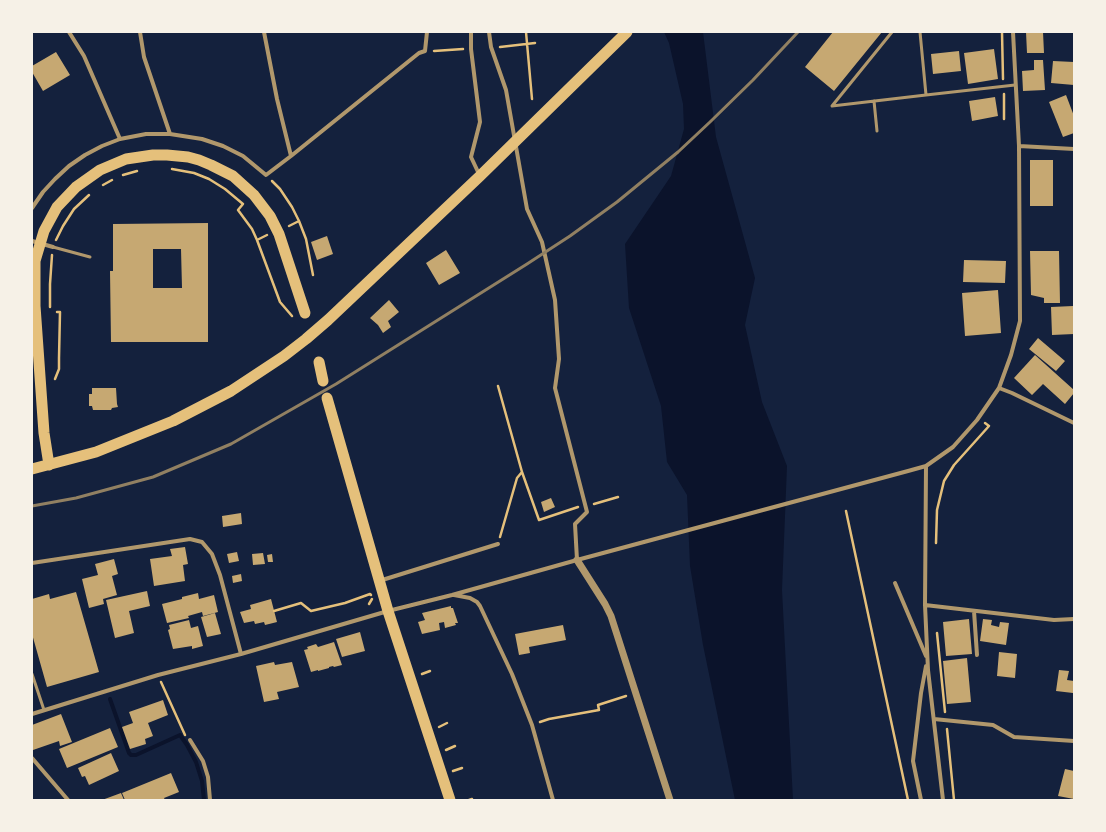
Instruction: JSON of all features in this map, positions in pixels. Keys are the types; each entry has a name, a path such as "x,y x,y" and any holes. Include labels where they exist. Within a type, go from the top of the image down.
{"highway":[{"path":"32,469 96,452 173,421 231,391 284,356 328,320 490,167 627,32"},
{"path":"49,465 44,433 35,306 34,260 36,242 62,202 76,187 100,170 126,159 153,155 177,156 211,164 233,176 263,205 270,216 279,234 305,313"},
{"path":"319,362 323,381"},
{"path":"327,398 388,611 450,800"}],"street":[{"path":"69,32 84,56 120,139"},
{"path":"140,32 144,57 170,134"},
{"path":"264,32 277,99 291,156"},
{"path":"32,208 55,178 85,155 120,139 146,134 170,134 202,139 223,146 243,156 266,174 291,156 419,53 425,51 427,32"},
{"path":"471,32 471,49 480,122 471,157 480,176"},
{"path":"489,32 491,48 506,90 527,209 542,242 555,300 559,359 556,388 587,512 575,524 577,560 611,616 670,800"},
{"path":"32,714 158,675 241,654 388,611 452,595 926,466 953,447 977,420 999,388 1012,355 1020,321 1019,146 1013,32"},
{"path":"1019,146 1074,149"},
{"path":"36,242 53,247"},
{"path":"999,388 1074,423"},
{"path":"926,466 925,605 927,659 943,800"},
{"path":"32,562 190,539 202,542 212,554 217,568 241,654"},
{"path":"379,581 498,544"},
{"path":"895,583 927,659 921,693 914,761 921,800"},
{"path":"452,595 470,598 477,602 480,606 512,674 532,725 553,800"},
{"path":"925,605 1054,620 1074,620"},
{"path":"974,611 978,655"},
{"path":"934,719 992,725 1014,737 1074,741"},
{"path":"190,740 204,761 208,777 210,800"},
{"path":"32,758 68,800"}],"lane":[{"path":"892,32 832,106 1015,84"},
{"path":"920,32 926,95"},
{"path":"874,101 877,131"},
{"path":"53,247 90,257"},
{"path":"32,674 44,710"}],"path":[{"path":"526,32 532,99"},
{"path":"1002,32 1004,119"},
{"path":"506,46 535,43"},
{"path":"428,51 466,49"},
{"path":"171,169 194,173 209,179 225,189 243,204 238,210 252,229 280,302 292,316"},
{"path":"118,177 144,170"},
{"path":"266,174 292,207 299,221 306,239 313,275"},
{"path":"102,185 113,180"},
{"path":"50,307 53,247 63,226 74,209 92,192"},
{"path":"289,226 299,221"},
{"path":"257,240 263,237"},
{"path":"55,379 59,370 60,312 56,312"},
{"path":"498,386 522,472 539,520 585,506"},
{"path":"498,544 517,478 522,472"},
{"path":"598,502 618,497"},
{"path":"846,510 908,800"},
{"path":"274,611 302,604 311,611 345,603 370,594"},
{"path":"422,674 430,671"},
{"path":"158,675 183,734 190,740"},
{"path":"532,725 549,719 598,710 598,704 636,693"},
{"path":"439,726 448,723"},
{"path":"446,750 455,746"},
{"path":"454,771 462,768"}],"water":[{"path":"664,32 703,32 716,137 755,278 745,325 762,402 787,466 782,590 793,800 735,800 703,645 690,566 687,495 667,462 661,406 629,308 625,244 671,176 684,129 683,104 669,43"}],"building":[{"path":"833,32 882,32 834,91 805,67"},
{"path":"1026,32 1043,32 1044,53 1027,53"},
{"path":"994,49 998,79 968,84 964,53"},
{"path":"959,51 961,71 933,74 931,54"},
{"path":"56,52 70,75 43,91 32,72 32,66"},
{"path":"1034,60 1043,60 1045,90 1023,91 1022,71 1034,70"},
{"path":"1053,61 1074,62 1074,85 1051,83"},
{"path":"1066,95 1074,116 1074,133 1063,137 1049,102"},
{"path":"995,97 998,116 972,121 969,101"},
{"path":"1030,160 1053,160 1053,206 1030,206"},
{"path":"208,223 208,342 111,342 110,271 113,271 113,224","holes":["153,249 181,249 182,288 153,288"]},
{"path":"327,236 333,254 317,260 311,242"},
{"path":"446,250 460,273 439,285 426,263"},
{"path":"1030,251 1059,251 1060,303 1044,303 1044,298 1031,295"},
{"path":"964,260 1006,261 1005,283 963,282"},
{"path":"998,290 1001,333 965,336 962,293"},
{"path":"389,300 399,312 388,321 391,327 383,333 378,325 370,318"},
{"path":"1073,306 1074,334 1052,335 1051,307"},
{"path":"1038,338 1065,361 1056,371 1029,349"},
{"path":"1035,355 1074,390 1074,393 1065,404 1043,384 1032,395 1014,378"},
{"path":"92,388 116,388 118,407 112,408 111,410 93,410 92,406 89,406 89,394 92,394"},
{"path":"551,498 555,507 544,512 541,502"},
{"path":"241,513 242,524 223,527 222,516"},
{"path":"185,547 188,564 183,565 185,581 154,586 150,559 172,556 170,549"},
{"path":"237,552 239,561 229,563 227,554"},
{"path":"263,553 265,564 253,565 252,554"},
{"path":"272,554 273,562 268,562 267,555"},
{"path":"114,559 118,574 112,576 117,595 103,599 104,604 89,608 82,579 98,575 95,564"},
{"path":"241,574 242,581 233,583 232,576"},
{"path":"147,591 150,606 129,611 134,633 115,638 106,600"},
{"path":"76,592 99,672 47,687 32,634 32,599 49,594 50,599"},
{"path":"198,593 199,599 214,595 218,612 203,616 202,612 188,616 189,618 167,623 162,604"},
{"path":"271,599 277,622 265,625 264,622 255,624 254,621 244,623 240,612 251,609 250,605"},
{"path":"451,606 458,623 455,623 456,625 445,628 444,622 439,623 440,630 422,634 418,622 425,620 422,613"},
{"path":"215,613 221,634 207,637 201,617"},
{"path":"969,619 972,654 946,656 943,622"},
{"path":"983,619 992,620 991,625 999,627 1000,622 1009,623 1006,645 980,641"},
{"path":"189,620 191,628 198,626 203,646 192,649 192,646 173,649 168,630 170,629 169,625"},
{"path":"563,625 566,640 529,647 530,653 519,655 515,634"},
{"path":"360,632 365,651 342,657 336,639"},
{"path":"334,642 342,665 311,672 304,650 308,649 307,647 316,644 318,647"},
{"path":"999,652 1017,654 1015,678 997,676"},
{"path":"967,658 971,702 947,704 943,661"},
{"path":"274,662 275,665 292,662 299,687 277,692 279,699 264,702 256,666"},
{"path":"1059,670 1069,671 1067,680 1074,681 1073,693 1056,691"},
{"path":"163,700 168,715 148,723 153,736 145,739 146,744 130,749 122,727 133,723 129,712"},
{"path":"61,714 72,742 60,746 59,741 33,750 32,725"},
{"path":"110,728 118,747 67,768 59,749"},
{"path":"111,753 119,771 89,785 85,776 82,777 78,768"},
{"path":"1065,769 1074,771 1074,799 1058,796"},
{"path":"171,773 179,792 164,798 165,800 125,800 122,793"},
{"path":"121,793 124,800 102,800"}],"waterway":[{"path":"110,699 131,755 136,755 180,735 196,762 202,781 204,800"}],"railway":[{"path":"32,506 76,498 153,477 231,444 336,384 527,264 570,236 617,202 678,152 710,122 753,80 798,32"}]}
